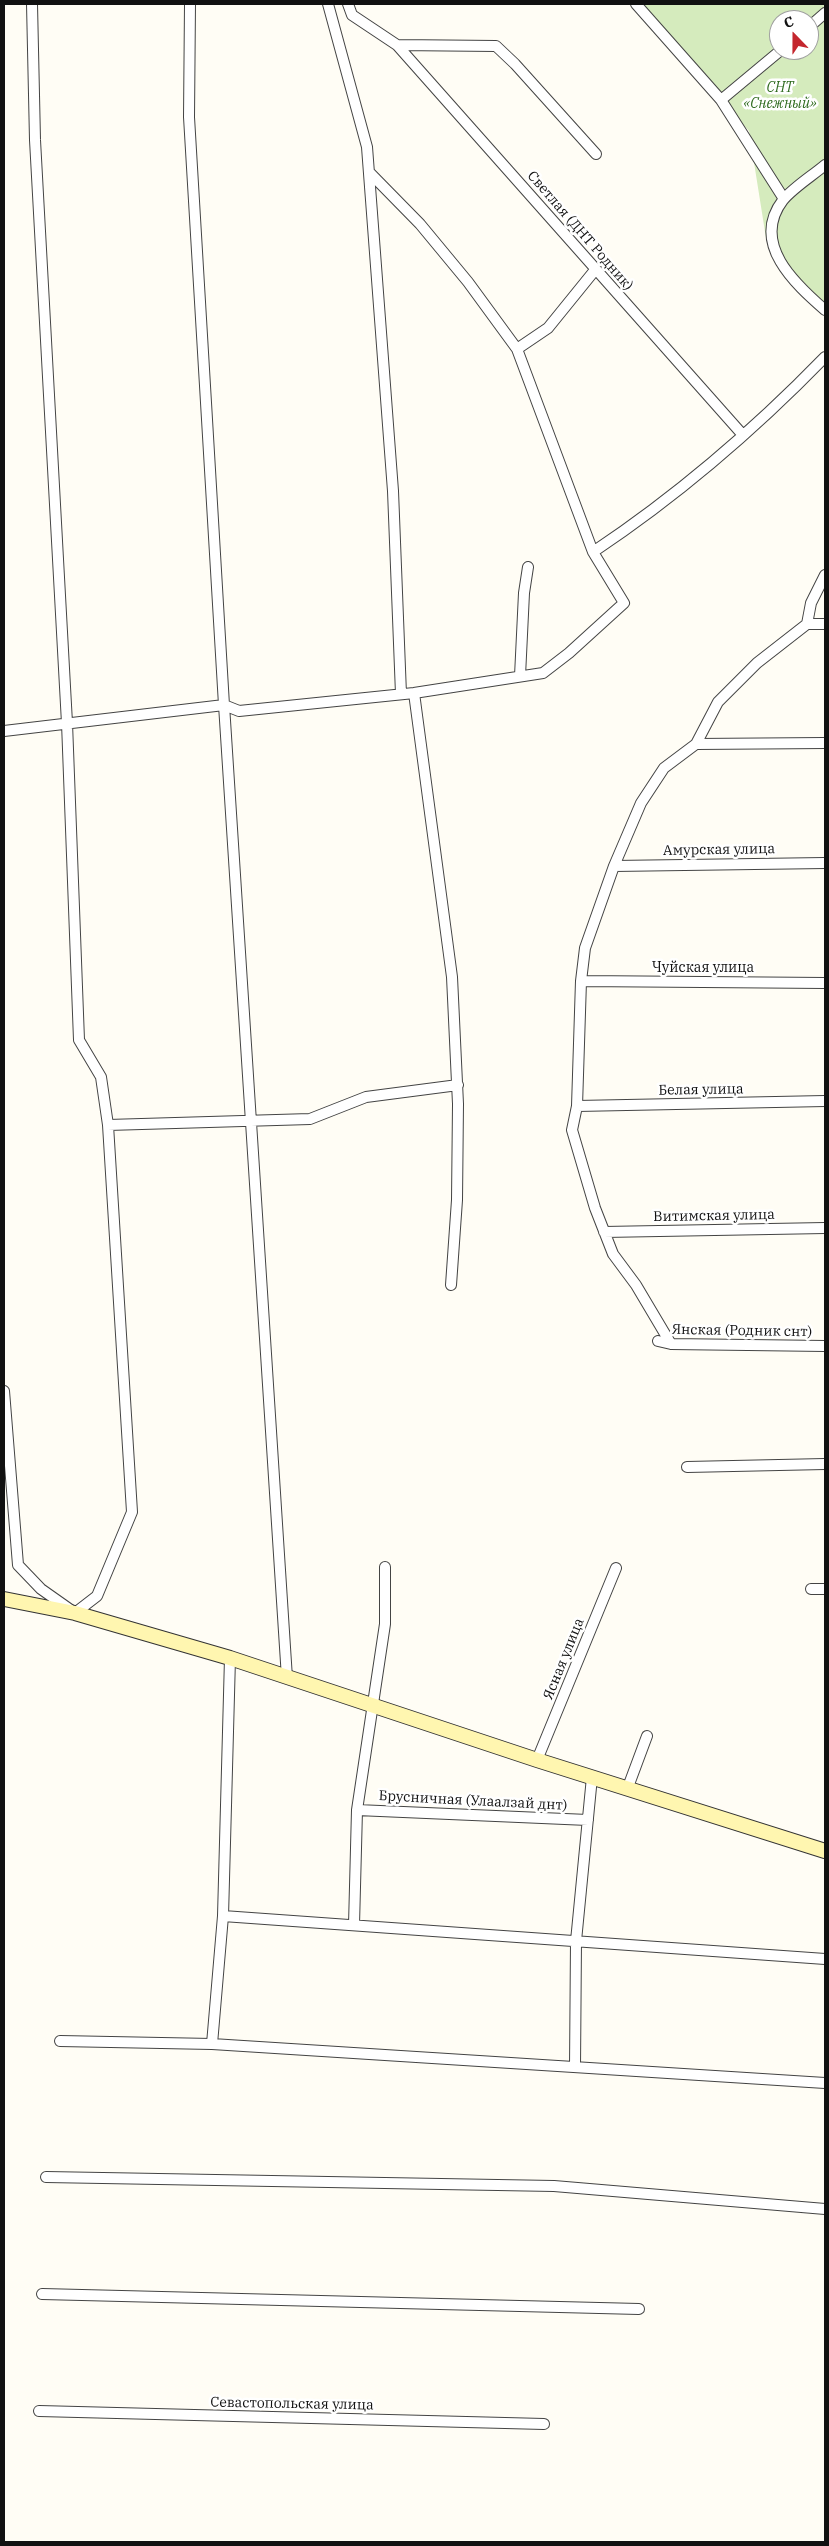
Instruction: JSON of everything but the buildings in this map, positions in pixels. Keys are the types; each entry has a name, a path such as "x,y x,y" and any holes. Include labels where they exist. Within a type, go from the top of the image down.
{"street":[{"path":"32,4 35,140 66,723 79,1040 101,1077 108,1125 132,1512 96,1596 75,1613"},
{"path":"190,4 189,117 250,1121 287,1678"},
{"path":"328,4 367,148 393,491 401,694"},
{"name":"Светлая (ДНТ Родник)","path":"348,4 352,14 397,45 742,434"},
{"path":"636,4 721,100 784,199"},
{"path":"397,45 496,46 515,64 596,154"},
{"path":"721,100 769,60"},
{"path":"825,165 784,199 774,217 773,238 778,260 803,291 825,310"},
{"path":"4,731 224,705 239,711 414,693 543,673 569,653 624,603 593,552 517,349 468,282 420,224 369,172"},
{"path":"517,349 548,328 595,270"},
{"path":"593,552 639,521 786,396 825,357"},
{"path":"520,676 524,593 528,567"},
{"path":"807,624 811,603 825,575"},
{"path":"671,1344 636,1285 613,1254 604,1232 572,1130 577,1106 581,981 585,948 614,866 641,802 664,768 696,744 718,702 756,664 807,624 825,624"},
{"path":"414,693 452,977 458,1085 457,1200 451,1285"},
{"path":"696,744 825,743"},
{"name":"Амурская улица","path":"614,866 825,863"},
{"name":"Чуйская улица","path":"581,981 825,983"},
{"path":"108,1125 310,1119 366,1097 458,1085"},
{"name":"Белая улица","path":"577,1106 825,1101"},
{"name":"Витимская улица","path":"604,1232 825,1228"},
{"name":"Янская (Родник снт)","path":"658,1341 671,1344 825,1346"},
{"path":"4,1391 18,1565 41,1589 75,1613"},
{"path":"687,1467 825,1464"},
{"path":"354,1925 357,1810 385,1624 385,1567"},
{"name":"Ясная улица","path":"537,1760 616,1568"},
{"path":"811,1589 825,1589"},
{"path":"4,1599 75,1613 230,1658 537,1760 628,1787 825,1851"},
{"path":"212,2044 223,1916 230,1658"},
{"path":"628,1787 647,1736"},
{"path":"575,2067 576,1941 592,1777"},
{"name":"Брусничная (Улаалзай днт)","path":"357,1810 588,1820"},
{"path":"223,1916 825,1959"},
{"path":"60,2041 212,2044 825,2082"},
{"path":"46,2178 554,2186 825,2209"},
{"path":"42,2294 639,2308"},
{"name":"Севастопольская улица","path":"39,2411 544,2424"}],"green space":[{"name":"СНТ «Снежный»","path":"642,4 825,4 825,310 766,238 749,131"}]}
